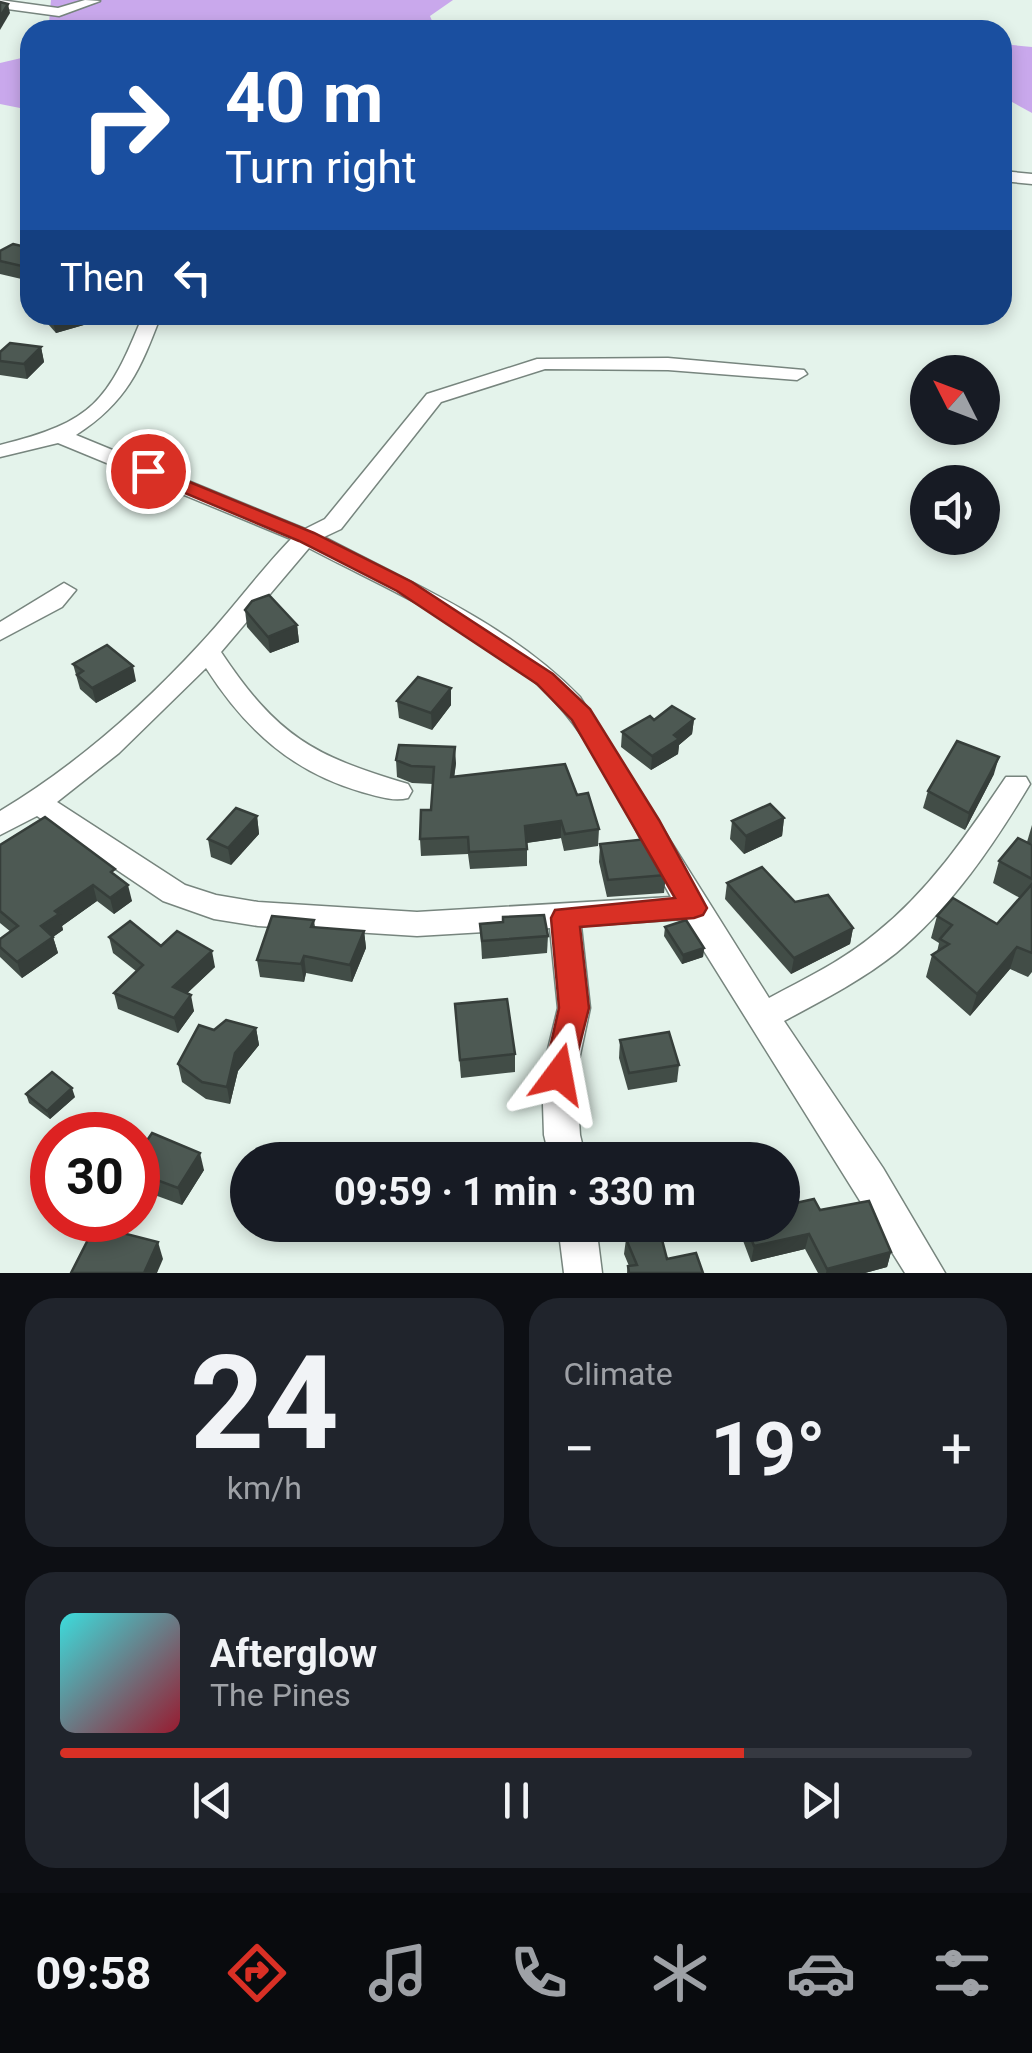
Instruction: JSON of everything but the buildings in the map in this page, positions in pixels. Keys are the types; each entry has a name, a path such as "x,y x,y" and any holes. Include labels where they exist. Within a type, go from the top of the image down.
{"street":[{"path":"0,4 59,12 94,1"},
{"path":"0,451 60,436 96,414 121,390 148,325"},
{"path":"0,826 38,804 108,751 208,651 306,537 334,524 434,398 544,363 668,364 798,374"},
{"path":"60,436 306,537 430,601 564,696 581,715 650,826 694,908 876,1183 926,1273"},
{"path":"0,632 54,602 64,590"},
{"path":"208,651 235,694 280,740 320,769 398,791"},
{"path":"766,1015 862,961 919,913 960,866 1016,784"},
{"path":"38,804 174,893 214,907 258,914 417,924 694,908"},
{"path":"564,1142 559,1074 574,1008 565,918"},
{"path":"579,1242 583,1273"}],"shaded area":[{"path":"51,0 453,0 430,16 432,20 49,20"},
{"path":"1012,45 1032,47 1032,113 1012,102"},
{"path":"20,58 20,108 0,104 0,63"}],"route":[{"path":"148,471 306,537 404,586 545,679 581,715 650,826 694,908 565,918 574,1008 559,1074"}]}
